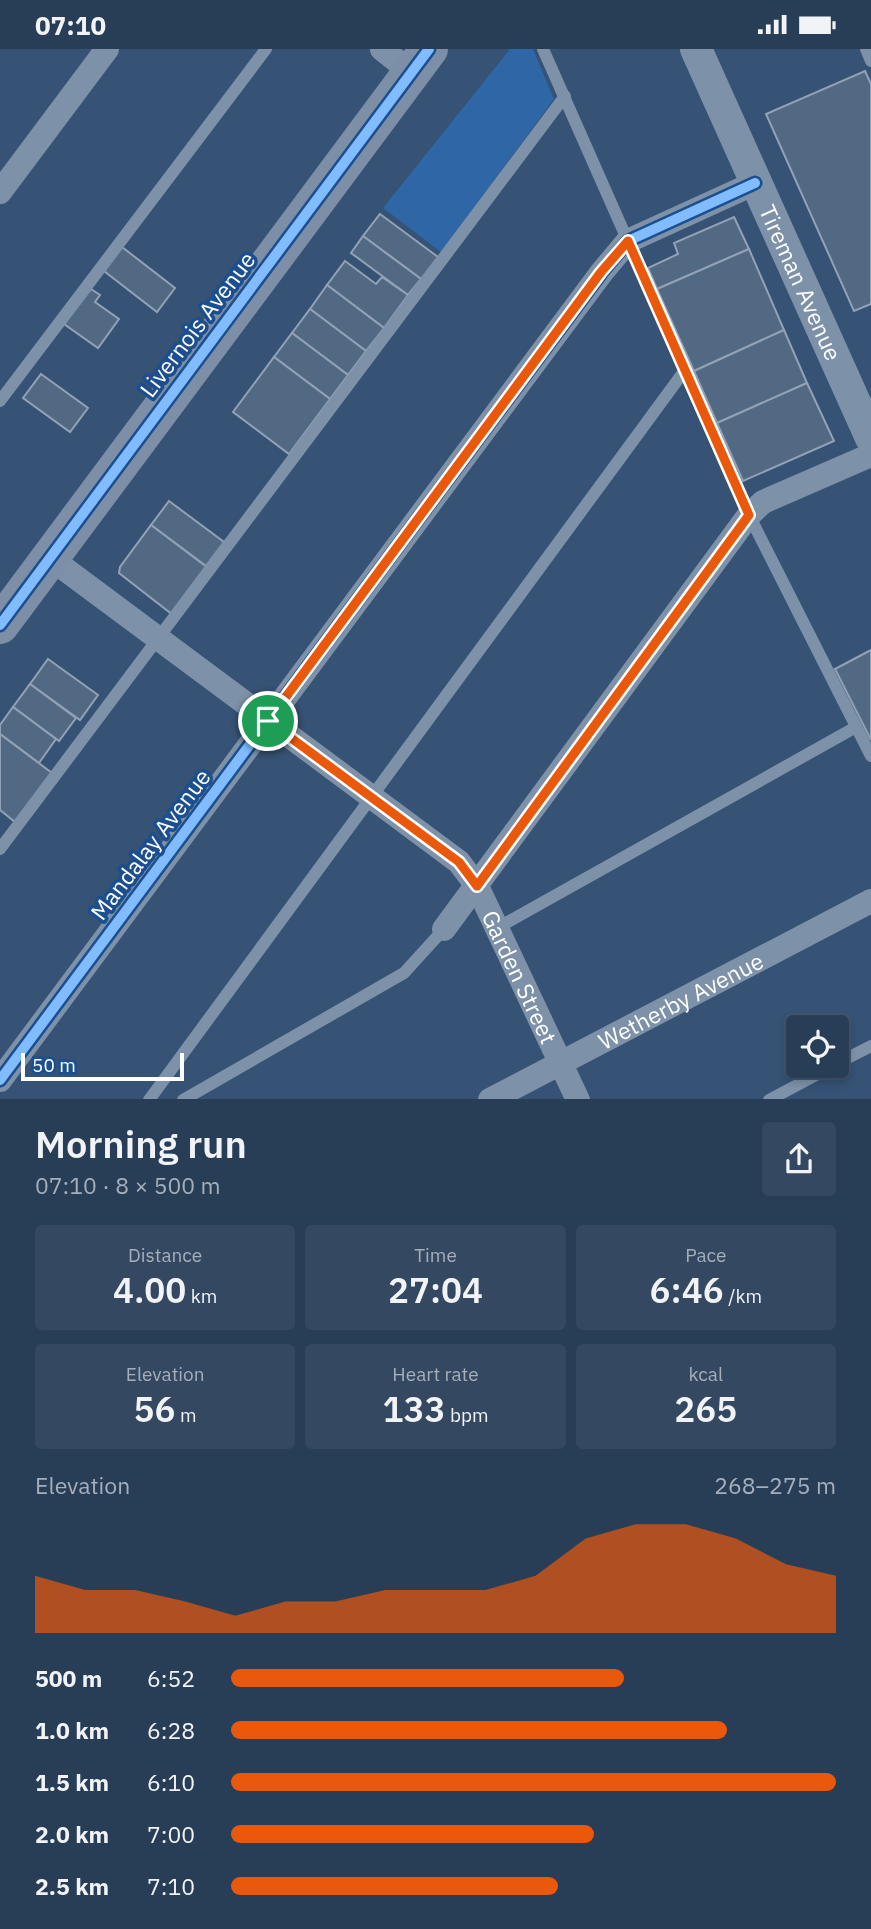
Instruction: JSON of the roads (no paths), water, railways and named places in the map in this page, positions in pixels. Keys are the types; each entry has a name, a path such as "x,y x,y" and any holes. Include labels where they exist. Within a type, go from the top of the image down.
{"main road":[{"name":"Livernois Avenue","path":"0,625 420,60"}],"street":[{"path":"0,192 107,49"},
{"path":"382,49 420,60"},
{"name":"Tireman Avenue","path":"696,49 871,438"},
{"name":"Mandalay Avenue","path":"0,1080 601,272 628,241 755,183"},
{"path":"444,929 749,515 762,502 871,455"},
{"name":"Garden Street","path":"50,558 459,862 477,886 578,1099"},
{"name":"Wetherby Avenue","path":"492,1099 871,901"}],"lane":[{"path":"0,401 265,49"},
{"path":"543,49 749,515 871,756"},
{"path":"866,49 871,61"},
{"path":"0,849 565,96"},
{"path":"150,1099 685,370"},
{"path":"497,928 856,727"},
{"path":"185,1099 404,973 444,929"},
{"path":"849,1058 871,1046"},
{"path":"771,1099 810,1078"}]}
